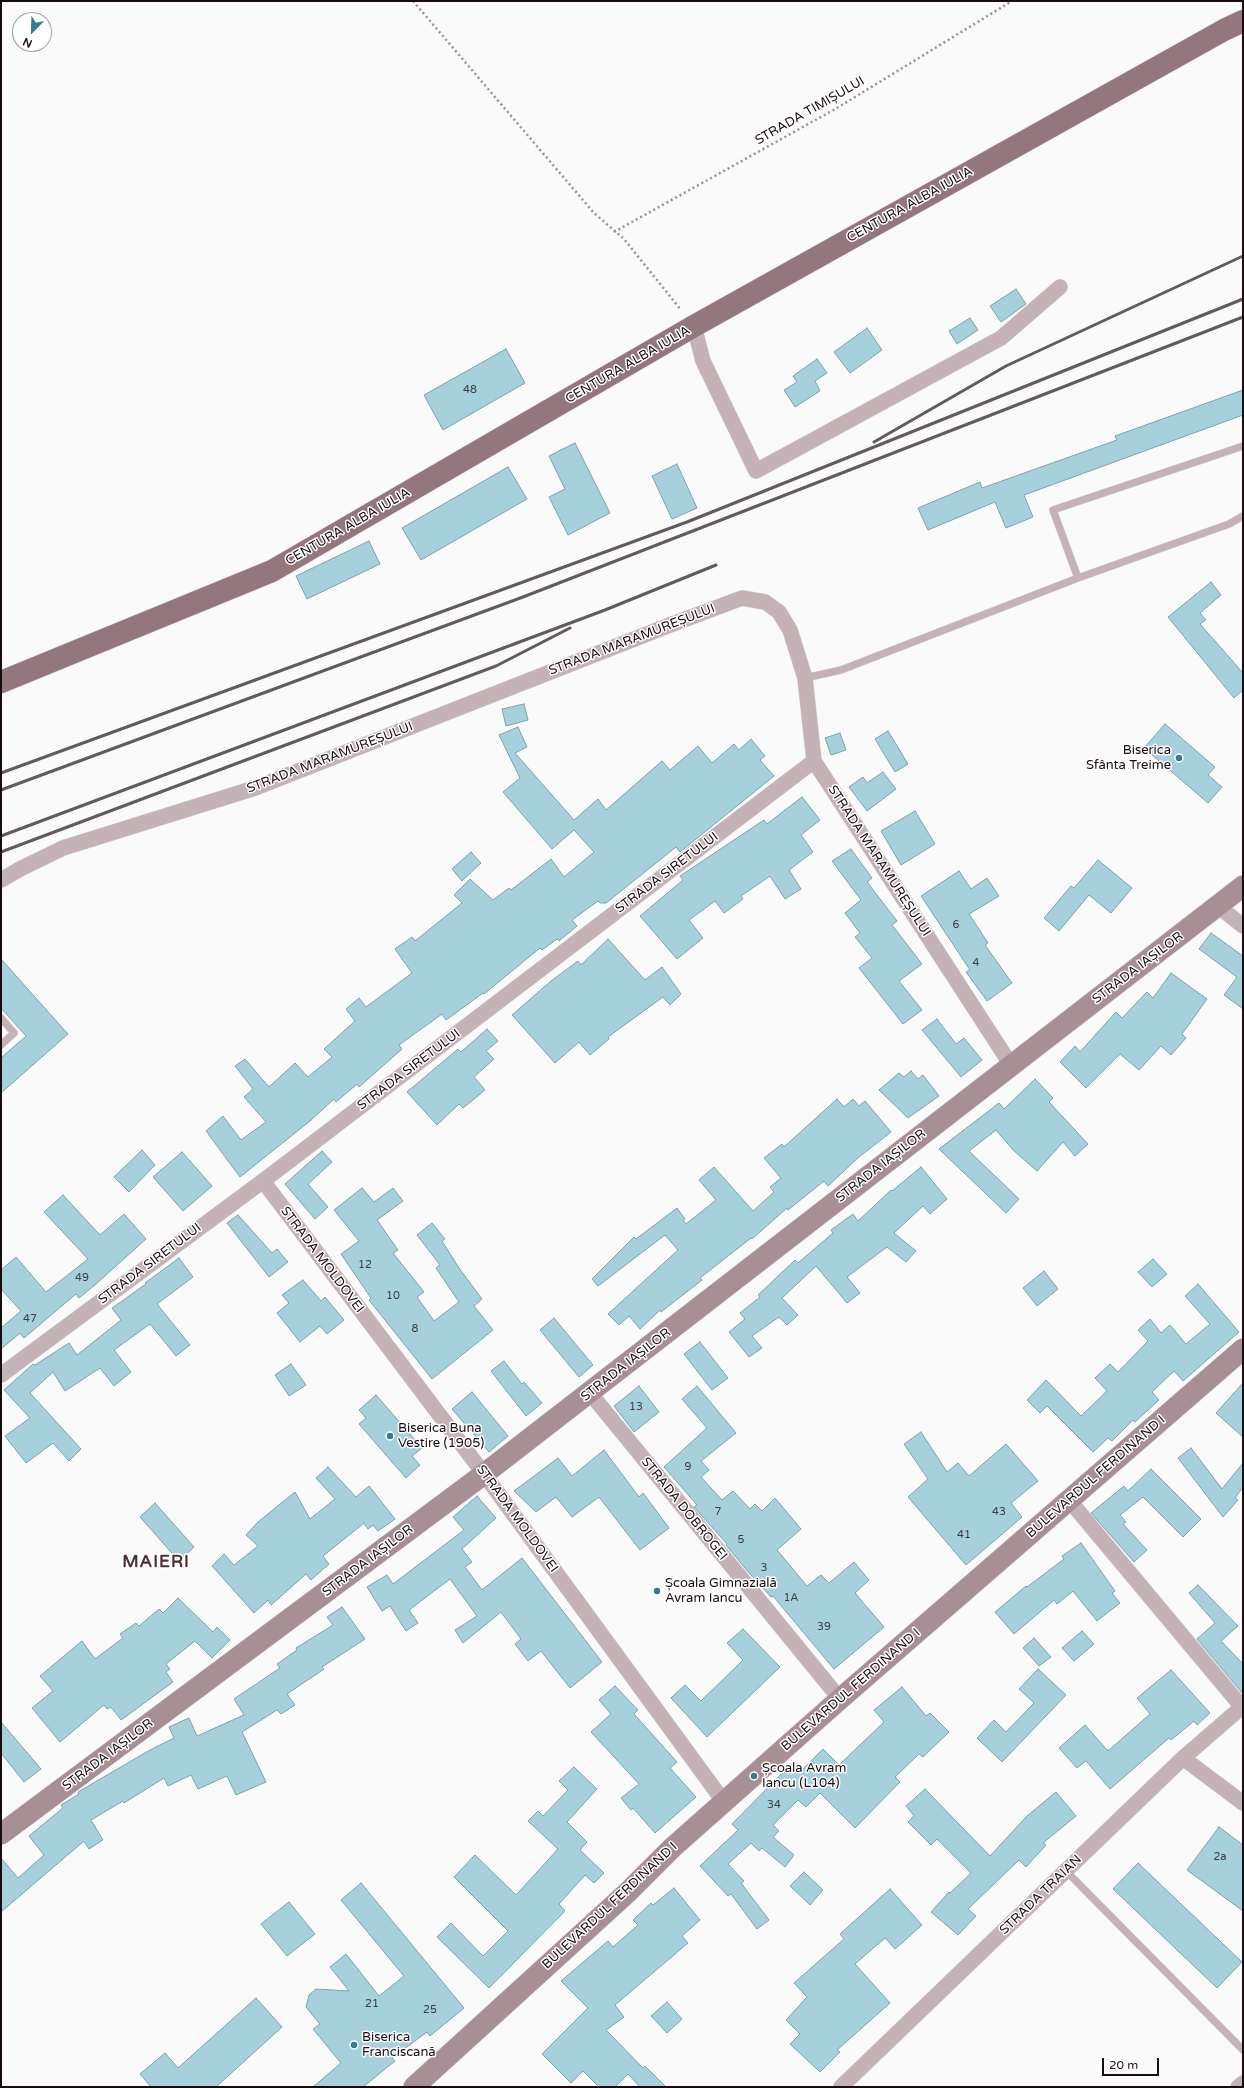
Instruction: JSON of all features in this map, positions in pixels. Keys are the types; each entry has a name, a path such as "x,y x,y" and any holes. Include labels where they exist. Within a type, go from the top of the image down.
{"main road":[{"name":"CENTURA ALBA IULIA","path":"1,682 272,571 694,326 1224,30 1243,21"}],"street":[{"path":"694,326 703,361 756,472 1001,338 1060,287"},
{"name":"STRADA MARAMUREȘULUI","path":"1,880 20,868 63,848 255,788 742,598 765,602 779,612 790,630 805,678 814,761 1011,1065"},
{"name":"STRADA SIRETULUI","path":"1,1375 263,1181 814,761"},
{"name":"STRADA IAȘILOR","path":"1,1834 484,1474 1243,886"},
{"path":"1218,906 1243,926"},
{"name":"STRADA MOLDOVEI","path":"263,1181 484,1474 724,1802"},
{"name":"BULEVARDUL FERDINAND I","path":"414,2087 724,1802 840,1699 1243,1349"},
{"name":"STRADA DOBROGEI","path":"590,1393 840,1699"},
{"path":"1069,1500 1242,1706"},
{"name":"STRADA TRAIAN","path":"842,2087 1183,1758 1242,1706"},
{"path":"1183,1758 1243,1803"},
{"path":"1238,2087 1243,2083"}],"lane":[{"path":"1078,578 1053,510 1243,446"},
{"path":"805,678 842,670 1078,578 1229,524 1243,516"},
{"path":"1,1018 14,1033 1,1045"},
{"path":"1066,1871 1243,2050"}],"path":[{"path":"414,1 594,213 614,232 624,239 694,326"},
{"name":"STRADA TIMIȘULUI","path":"614,232 837,108 1012,1"}],"building":[{"path":"1016,289 1026,304 1001,322 990,306"},
{"path":"970,318 978,330 957,344 949,331"},
{"path":"867,328 882,350 850,373 834,352"},
{"path":"506,349 525,383 443,430 424,395"},
{"path":"817,359 827,373 815,381 820,391 795,407 784,390 797,382 793,376"},
{"path":"1243,390 1243,415 1024,495 1033,517 1006,528 995,502 928,530 918,508 980,482 982,488 1117,440 1115,436"},
{"path":"575,443 610,513 568,535 549,497 565,489 549,456"},
{"path":"677,464 697,508 672,519 652,476"},
{"path":"508,467 527,499 421,560 402,528"},
{"path":"369,541 380,564 307,599 296,576"},
{"path":"1211,582 1221,595 1200,613 1206,620 1200,624 1243,673 1243,690 1234,698 1168,617"},
{"path":"524,704 528,720 506,726 502,709"},
{"name":"Biserica Sfânta Treime","path":"1165,724 1215,767 1208,775 1222,787 1208,803 1144,748"},
{"path":"518,727 527,747 515,753 574,820 598,799 606,810 662,761 670,770 698,746 712,763 734,744 739,750 751,739 765,756 760,760 774,776 680,852 676,847 606,903 600,903 598,901 572,920 577,926 559,941 557,939 542,950 540,948 484,994 483,993 446,1020 442,1014 399,1045 402,1049 359,1087 357,1084 336,1102 334,1099 310,1121 240,1177 206,1131 223,1116 241,1140 266,1122 244,1097 253,1089 235,1066 245,1059 269,1087 295,1063 308,1077 332,1057 324,1049 355,1021 346,1009 359,998 366,1007 412,973 395,949 412,937 415,941 462,903 454,895 470,879 493,900 509,888 511,890 551,859 564,877 594,852 574,830 552,849 503,792 520,778 499,735"},
{"path":"888,731 908,764 895,772 875,739"},
{"path":"840,733 846,750 831,755 825,738"},
{"path":"883,772 896,789 867,811 849,787 863,777 867,783"},
{"path":"802,797 820,820 801,835 813,852 789,870 801,889 785,899 770,876 741,896 743,899 724,913 715,901 689,920 703,938 677,959 640,916 683,880 680,876 764,820 767,824"},
{"path":"915,811 935,844 901,865 881,831"},
{"path":"851,849 872,878 867,882 897,921 892,925 922,964 899,981 922,1010 903,1024 859,968 872,958 855,937 860,933 845,913 861,900 832,861"},
{"path":"471,852 481,863 462,881 452,869"},
{"path":"1098,860 1132,888 1111,913 1089,895 1059,931 1044,918 1071,886 1074,888"},
{"path":"959,871 971,889 987,878 999,896 969,914 988,943 985,945 1012,983 987,1001 966,972 970,970 921,896"},
{"path":"1211,933 1243,956 1243,1009 1224,995 1237,977 1199,949"},
{"path":"608,939 645,980 662,967 681,994 670,1005 663,997 608,1037 609,1039 590,1055 579,1042 555,1063 512,1015 551,981 578,961 581,965"},
{"path":"1,959 68,1034 1,1093 1,1058 26,1036 1,1008"},
{"path":"1171,973 1207,999 1182,1034 1186,1038 1171,1055 1161,1046 1139,1070 1120,1054 1086,1088 1060,1062 1075,1046 1080,1052 1116,1012 1122,1018 1147,992 1153,998"},
{"path":"937,1019 956,1044 964,1038 982,1060 961,1077 922,1030"},
{"path":"487,1029 498,1041 486,1051 494,1059 474,1077 485,1090 463,1108 459,1104 437,1125 407,1092 458,1049 461,1052"},
{"path":"911,1071 918,1079 923,1075 939,1096 908,1118 879,1090 899,1073 904,1077"},
{"path":"1035,1079 1053,1098 1049,1102 1088,1144 1075,1156 1063,1142 1037,1171 1013,1150 996,1130 969,1151 1019,1199 1006,1213 939,1149 999,1103 1004,1109"},
{"path":"837,1099 844,1107 853,1099 859,1106 865,1101 891,1132 859,1157 828,1186 824,1181 788,1210 787,1208 752,1239 751,1238 700,1278 702,1280 661,1312 660,1310 640,1329 629,1316 619,1325 608,1314 678,1250 665,1235 598,1286 592,1279 634,1237 636,1239 677,1208 685,1219 683,1220 686,1224 716,1200 699,1180 714,1167 753,1211 774,1192 770,1187 781,1178 764,1158 782,1144 784,1147"},
{"path":"142,1150 155,1165 129,1192 114,1177"},
{"path":"322,1151 332,1162 308,1184 328,1207 315,1219 285,1184"},
{"path":"182,1152 212,1186 183,1211 153,1177"},
{"path":"921,1167 947,1199 930,1214 923,1206 894,1233 916,1251 906,1262 887,1247 847,1277 860,1293 847,1303 816,1266 782,1298 798,1315 787,1325 779,1317 752,1336 762,1348 749,1357 729,1332 745,1319 740,1313 760,1297 758,1295 795,1260 798,1263 833,1233 831,1230 853,1214 858,1221 891,1190 892,1191"},
{"path":"362,1188 374,1202 393,1188 403,1201 377,1220 398,1250 393,1253 424,1292 417,1297 434,1321 459,1302 436,1268 440,1265 417,1235 432,1223 445,1239 442,1241 459,1268 482,1299 474,1306 493,1330 432,1379 369,1300 371,1298 341,1254 359,1241 334,1210"},
{"path":"63,1195 100,1235 124,1214 146,1239 79,1298 76,1294 24,1338 20,1333 1,1349 1,1328 21,1311 1,1289 1,1270 16,1257 46,1292 88,1259 44,1212"},
{"path":"238,1215 272,1253 277,1249 288,1262 269,1277 227,1223"},
{"path":"179,1258 193,1277 157,1304 190,1345 176,1356 150,1324 114,1350 131,1372 114,1386 100,1368 65,1391 53,1372 30,1393 81,1449 69,1461 53,1443 26,1463 5,1436 30,1418 4,1390 33,1364 35,1365 69,1343 77,1355 121,1320 112,1308"},
{"path":"1153,1259 1167,1274 1152,1287 1138,1272"},
{"path":"1044,1271 1058,1289 1037,1306 1023,1288"},
{"path":"303,1280 321,1301 325,1297 344,1320 327,1334 320,1326 300,1342 277,1313 289,1303 282,1295"},
{"path":"1198,1284 1239,1332 1183,1381 1174,1371 1152,1392 1159,1400 1135,1422 1133,1420 1112,1441 1108,1438 1093,1452 1047,1406 1040,1413 1027,1400 1046,1380 1081,1416 1107,1391 1095,1378 1110,1364 1118,1372 1148,1341 1138,1330 1150,1319 1161,1333 1170,1325 1186,1344 1210,1324 1185,1296"},
{"path":"554,1318 593,1365 579,1377 540,1330"},
{"path":"700,1342 728,1378 712,1390 684,1354"},
{"path":"504,1361 522,1384 524,1382 542,1403 526,1416 491,1371"},
{"path":"291,1364 306,1385 289,1396 275,1375"},
{"path":"1243,1383 1243,1437 1216,1413"},
{"path":"639,1386 659,1412 634,1432 614,1406"},
{"path":"697,1386 736,1433 701,1461 709,1470 701,1477 722,1500 733,1491 750,1509 755,1504 762,1511 775,1498 801,1529 777,1550 807,1586 821,1575 829,1583 854,1562 869,1580 855,1593 884,1627 834,1669 773,1596 771,1597 749,1573 726,1545 727,1544 694,1507 697,1505 664,1467 707,1428 682,1399"},
{"path":"472,1392 508,1436 489,1452 452,1409"},
{"name":"Biserica Buna Vestire (1905)","path":"376,1395 422,1448 412,1456 420,1465 406,1478 359,1424 366,1418 359,1410"},
{"path":"921,1432 947,1472 958,1463 969,1476 1006,1444 1038,1481 1011,1503 1022,1517 966,1565 908,1497 928,1479 904,1444"},
{"path":"1191,1448 1222,1489 1243,1463 1243,1487 1235,1498 1238,1500 1223,1517 1178,1458"},
{"path":"604,1450 639,1497 643,1493 669,1528 640,1550 599,1497 572,1517 556,1497 536,1512 514,1491 558,1458 572,1476"},
{"path":"328,1467 356,1497 369,1486 395,1519 378,1531 373,1525 368,1529 364,1523 323,1556 329,1564 311,1580 306,1574 271,1605 268,1600 254,1613 212,1566 224,1554 234,1565 258,1546 246,1535 258,1522 295,1492 310,1519 335,1499 316,1478"},
{"path":"1151,1469 1201,1519 1183,1537 1143,1497 1120,1515 1126,1522 1123,1524 1147,1550 1134,1562 1091,1513 1124,1486 1128,1491"},
{"path":"477,1496 496,1518 462,1549 472,1562 465,1567 482,1590 522,1558 602,1662 570,1688 541,1651 528,1661 515,1644 521,1639 501,1612 463,1643 455,1630 477,1616 450,1579 409,1610 418,1623 406,1631 390,1606 382,1611 367,1587 387,1575 393,1584 464,1530 453,1517"},
{"path":"155,1503 194,1547 179,1561 140,1517"},
{"path":"1081,1543 1115,1591 1112,1593 1120,1603 1097,1621 1073,1591 1057,1604 1054,1600 1014,1634 995,1612 1026,1586 1027,1587 1064,1559 1062,1556"},
{"path":"1198,1585 1238,1626 1221,1641 1243,1664 1243,1694 1197,1639 1215,1623 1189,1593"},
{"path":"178,1598 213,1632 217,1627 230,1640 212,1658 195,1641 166,1664 170,1669 166,1672 173,1682 121,1720 111,1707 107,1709 104,1705 60,1742 32,1708 53,1691 40,1676 82,1641 95,1659 123,1638 120,1634 136,1623 139,1626 159,1609 163,1613"},
{"path":"342,1607 365,1639 322,1667 324,1669 287,1694 295,1705 281,1714 277,1710 242,1732 266,1782 236,1795 227,1776 198,1789 191,1775 168,1786 164,1778 124,1803 123,1801 91,1820 103,1840 89,1849 84,1841 1,1912 1,1858 18,1878 44,1855 29,1836 63,1808 61,1805 79,1794 78,1792 150,1750 174,1738 169,1727 189,1718 197,1736 244,1715 234,1699 280,1668 277,1664 297,1650 296,1648 333,1625 327,1617"},
{"path":"743,1629 780,1667 707,1737 671,1698 685,1685 701,1701 743,1660 727,1643"},
{"path":"1082,1631 1094,1644 1074,1661 1062,1648"},
{"path":"1034,1638 1051,1657 1039,1666 1023,1648"},
{"path":"1038,1669 1066,1695 1002,1762 977,1738 994,1720 1006,1732 1034,1703 1019,1689"},
{"path":"1171,1670 1210,1713 1197,1725 1194,1721 1171,1740 1169,1738 1110,1789 1086,1761 1077,1768 1059,1748 1085,1725 1108,1751 1150,1714 1137,1698"},
{"path":"615,1686 638,1710 634,1714 677,1762 670,1768 696,1797 655,1833 633,1808 631,1810 621,1798 639,1784 591,1732 611,1714 599,1700"},
{"path":"902,1687 926,1716 930,1713 949,1732 923,1757 919,1754 895,1777 900,1782 855,1828 820,1793 806,1807 798,1800 773,1825 779,1831 773,1837 794,1855 785,1867 762,1848 759,1851 751,1843 728,1864 744,1881 741,1883 769,1920 757,1929 731,1894 728,1896 700,1866 738,1830 732,1824 794,1761 802,1770 823,1749 839,1765 884,1722 874,1710"},
{"path":"1,1722 41,1769 24,1782 1,1753"},
{"path":"574,1767 597,1789 567,1822 587,1842 580,1850 604,1873 594,1883 585,1875 559,1904 565,1911 489,1988 437,1937 451,1923 483,1956 508,1931 454,1877 475,1855 516,1895 558,1849 528,1821 538,1811 543,1816 568,1790 559,1781"},
{"path":"925,1789 990,1856 1027,1816 1056,1792 1076,1816 1043,1843 1046,1845 1026,1867 1019,1860 968,1909 976,1916 958,1935 931,1912 949,1892 950,1893 971,1873 937,1839 931,1845 908,1822 914,1816 906,1806"},
{"path":"1219,1827 1243,1845 1243,1911 1187,1870"},
{"path":"1138,1863 1242,1962 1217,1988 1113,1889"},
{"path":"804,1872 823,1890 810,1905 790,1886"},
{"path":"361,1883 464,2008 430,2036 427,2032 392,2058 395,2061 363,2087 313,2087 341,2063 313,2029 320,2024 306,2007 309,1995 316,1989 349,1991 330,1967 346,1954 379,1996 404,1976 341,1900"},
{"path":"674,1888 700,1920 682,1936 688,1943 615,2005 624,2017 606,2030 643,2068 645,2066 666,2087 640,2087 628,2074 615,2087 599,2087 583,2071 571,2083 542,2054 588,2008 561,1981 608,1941 613,1947 638,1925 633,1920 651,1903 653,1905"},
{"path":"890,1889 922,1925 895,1949 885,1938 855,1964 890,2003 837,2050 840,2052 820,2072 790,2044 800,2034 786,2020 807,1997 794,1983 844,1939 840,1934"},
{"path":"289,1902 315,1934 287,1956 261,1924"},
{"path":"256,1998 282,2027 216,2087 151,2087 140,2074 165,2053 178,2068"},
{"path":"667,2002 682,2019 667,2033 651,2016"}],"railway":[{"path":"874,442 1006,366 1243,256"},
{"path":"1,773 687,522 1243,299"},
{"path":"1,790 523,597 1243,317"},
{"path":"1,836 605,610 716,565"},
{"path":"1,852 496,666 570,628"}],"place":[{"name":"Biserica Sfânta Treime","path":"1179,758"},
{"name":"Biserica Buna Vestire (1905)","path":"390,1436"},
{"name":"Școala Gimnazială Avram Iancu","path":"657,1591"},
{"name":"Școala Avram Iancu (L104)","path":"754,1776"},
{"name":"Biserica Franciscană","path":"354,2045"}],"district":[{"name":"MAIERI","path":"156,1563"}]}
